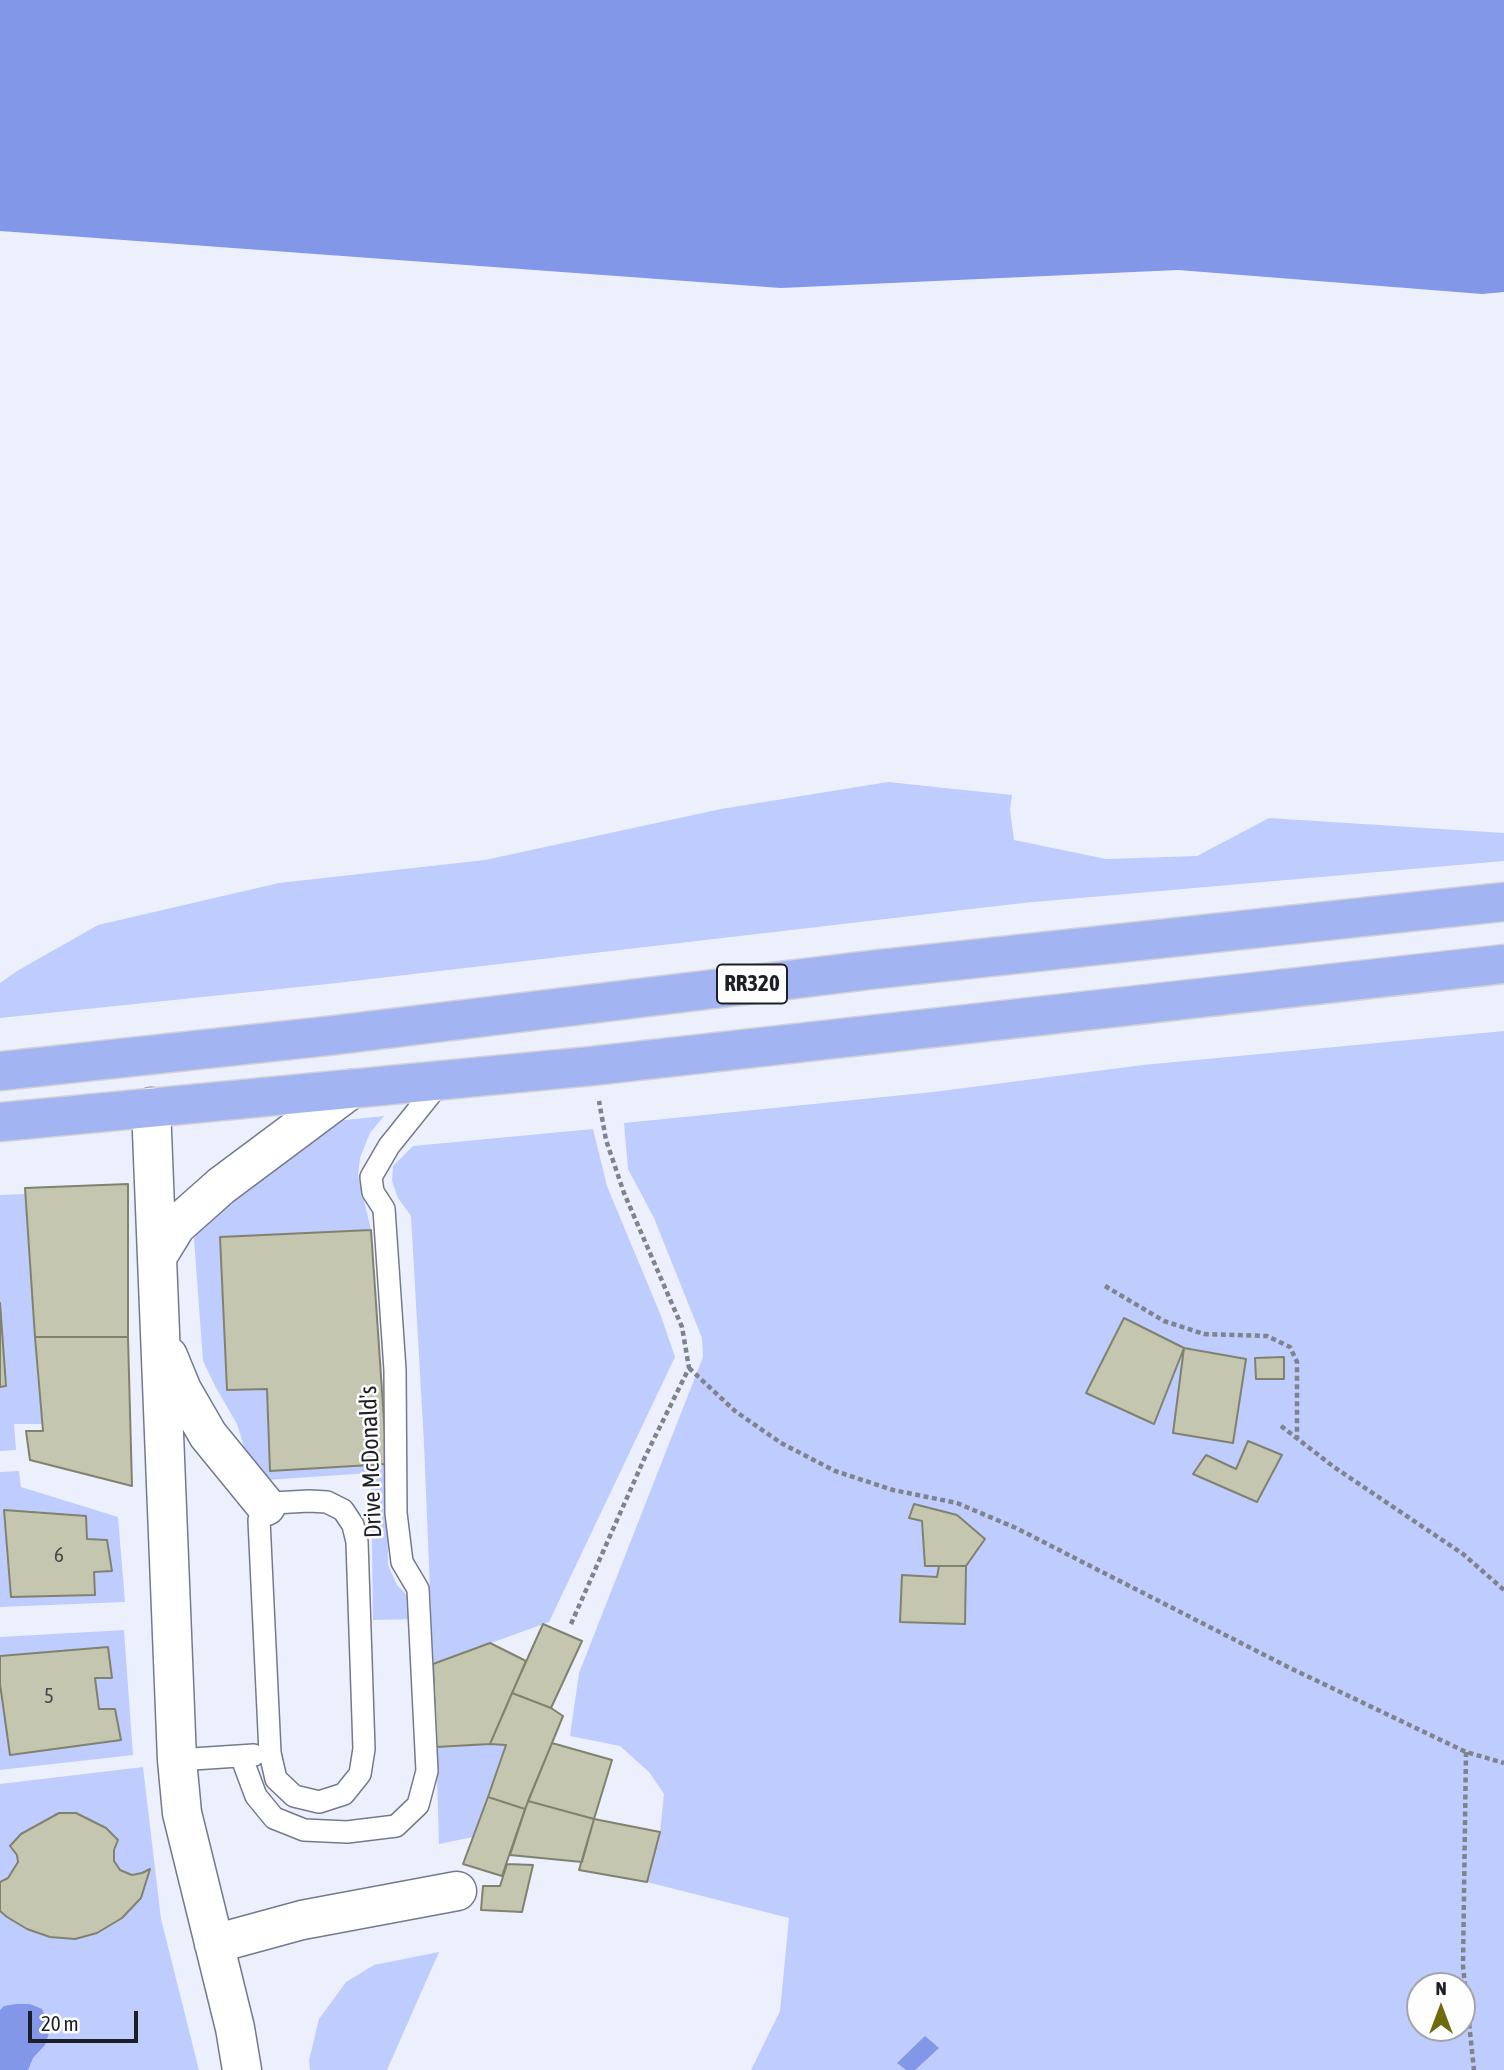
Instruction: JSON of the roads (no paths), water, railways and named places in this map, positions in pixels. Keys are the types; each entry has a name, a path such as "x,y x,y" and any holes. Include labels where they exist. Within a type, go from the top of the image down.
{"highway":[{"name":"RR320","path":"0,1071 327,1036 870,970 1504,902"},
{"path":"0,1122 592,1066 1504,964"}],"street":[{"path":"157,1257 176,1226 221,1186 315,1113 351,1089"},
{"path":"151,1107 181,1813 235,2028 242,2070"},
{"path":"160,1338 181,1390 208,1434 266,1506"},
{"path":"214,1944 302,1920 457,1891"}],"lane":[{"name":"Drive McDonald's","path":"241,1756 256,1796 274,1818 304,1830 347,1832 396,1826 418,1805 427,1771 418,1589 402,1562 396,1513 395,1370 384,1209 373,1192 371,1178 389,1146 442,1080"},
{"path":"281,1502 327,1502 343,1510 353,1525 357,1542 364,1749 360,1774 344,1794 319,1802 294,1796 276,1779 270,1754 259,1520 266,1506 281,1502"},
{"path":"177,1760 270,1754"}],"water":[{"path":"0,0 1504,0 1504,292 1482,294 1178,270 781,288 0,231"},
{"path":"30,2004 42,2009 49,2033 45,2045 33,2058 28,2070 0,2070 0,2010 4,2006"},
{"path":"925,2036 939,2048 915,2070 906,2070 897,2063"}]}
